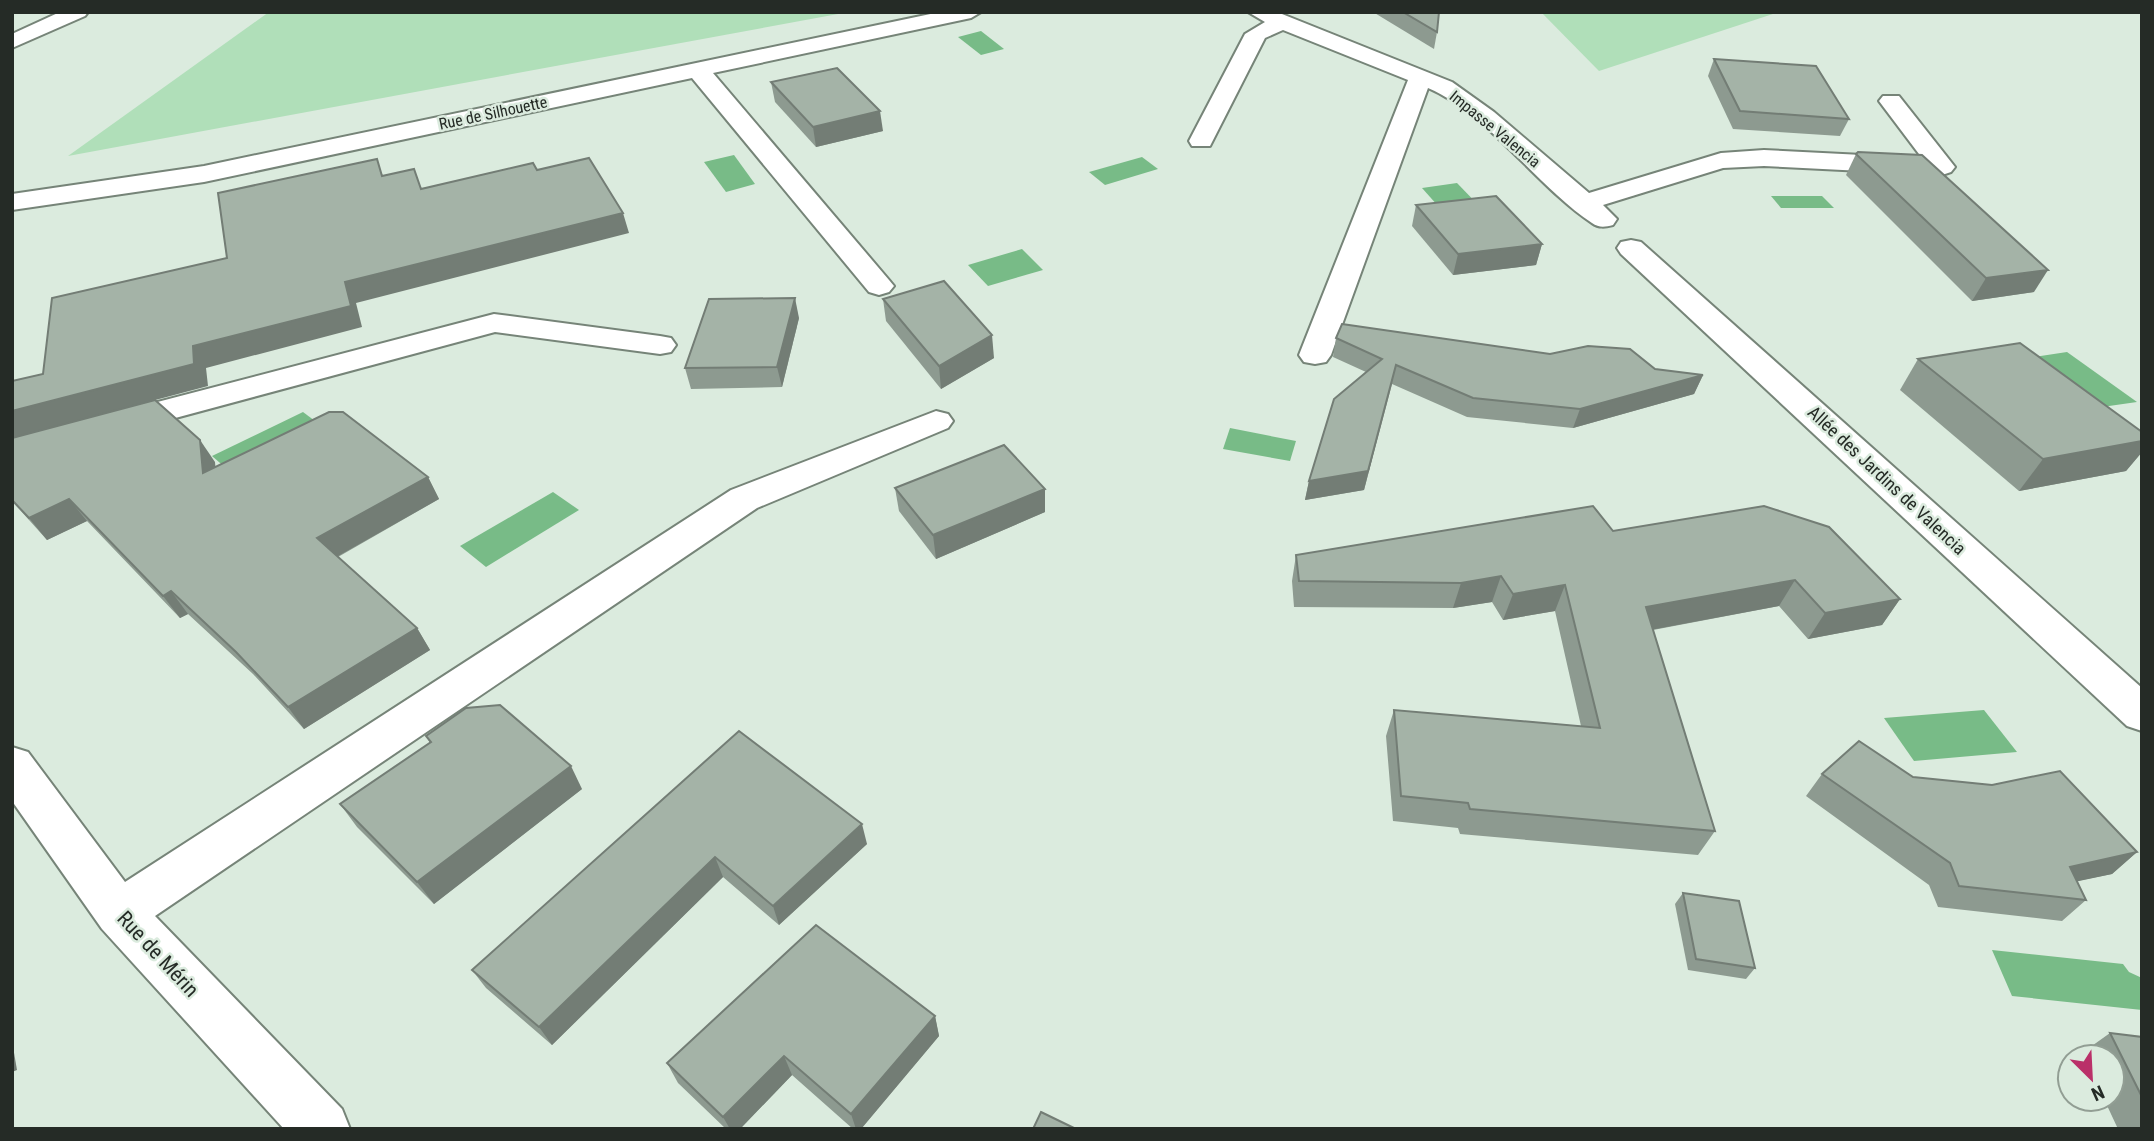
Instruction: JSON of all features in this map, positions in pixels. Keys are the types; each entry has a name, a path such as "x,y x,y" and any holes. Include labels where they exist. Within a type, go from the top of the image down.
{"street":[{"path":"12,42 78,12"},
{"name":"Rue de Silhouette","path":"12,202 204,174 971,12"},
{"name":"Impasse Valencia","path":"1258,12 1444,87 1486,117 1602,219"},
{"path":"1201,141 1256,34 1283,22"},
{"path":"698,70 879,286"},
{"path":"1315,355 1420,78"},
{"path":"1582,202 1721,161 1764,158 1942,167 1891,101"},
{"name":"Allée des Jardins de Valencia","path":"1631,248 2142,714"},
{"path":"12,451 494,323 660,345"},
{"path":"118,913 744,499 936,421"},
{"name":"Rue de Mérin","path":"12,765 118,913 322,1129"}],"shaded area":[{"path":"269,12 849,12 68,156"},
{"path":"1541,12 1779,12 1599,71"},
{"path":"981,31 1004,49 981,55 958,37"},
{"path":"734,155 755,184 726,192 704,162"},
{"path":"1142,157 1158,169 1105,185 1089,172"},
{"path":"1457,183 1484,211 1447,216 1422,188"},
{"path":"1771,196 1822,196 1834,208 1781,208"},
{"path":"1022,249 1043,270 988,286 968,265"},
{"path":"2067,352 2137,402 2102,407 2034,357"},
{"path":"303,412 323,427 235,476 212,456"},
{"path":"1230,428 1296,441 1290,461 1223,449"},
{"path":"553,492 579,510 486,567 460,546"},
{"path":"1984,710 2017,752 1914,761 1884,718"},
{"path":"1992,950 2123,964 2129,972 2142,978 2142,1010 2012,996"}],"building":[{"path":"1403,12 1439,12 1437,32"},
{"path":"1714,59 1816,66 1849,119 1740,111"},
{"path":"837,68 880,111 813,127 771,82"},
{"path":"1856,154 1922,155 2048,270 1986,278"},
{"path":"589,158 623,213 345,282 351,306 193,346 194,364 12,411 12,381 43,374 52,298 227,258 218,193 377,159 382,176 414,169 421,189 533,163 537,170"},
{"path":"1496,196 1542,244 1458,254 1416,205"},
{"path":"944,281 992,335 939,366 883,299"},
{"path":"795,298 777,367 685,368 709,299"},
{"path":"1342,324 1550,354 1588,346 1630,349 1655,369 1703,375 1580,409 1473,398 1396,365 1368,471 1309,481 1334,399 1382,359 1336,338"},
{"path":"2020,343 2142,432 2142,441 2043,459 1918,359"},
{"path":"155,400 200,440 203,473 329,412 343,412 428,477 317,538 417,628 288,707 236,652 171,591 163,596 69,499 29,518 12,500 12,438"},
{"path":"1004,445 1045,489 933,535 895,488"},
{"path":"1593,506 1613,531 1764,506 1829,527 1900,599 1825,613 1795,580 1646,607 1715,831 1470,809 1468,803 1401,796 1394,710 1600,728 1565,585 1513,594 1501,576 1461,583 1299,581 1296,555"},
{"path":"500,705 571,766 417,882 340,804 431,742 426,736 466,708"},
{"path":"739,731 862,824 773,906 715,857 539,1027 472,970"},
{"path":"1859,741 1913,777 1992,785 2060,771 2137,852 2070,867 2086,900 1959,886 1950,863 1822,774"},
{"path":"1683,893 1739,901 1755,968 1696,959"},
{"path":"816,925 935,1016 851,1114 784,1056 723,1117 667,1063"},
{"path":"2110,1033 2142,1037 2142,1097 2126,1065 2126,1043 2115,1043"},
{"path":"1041,1112 1076,1129 1033,1129"}]}
